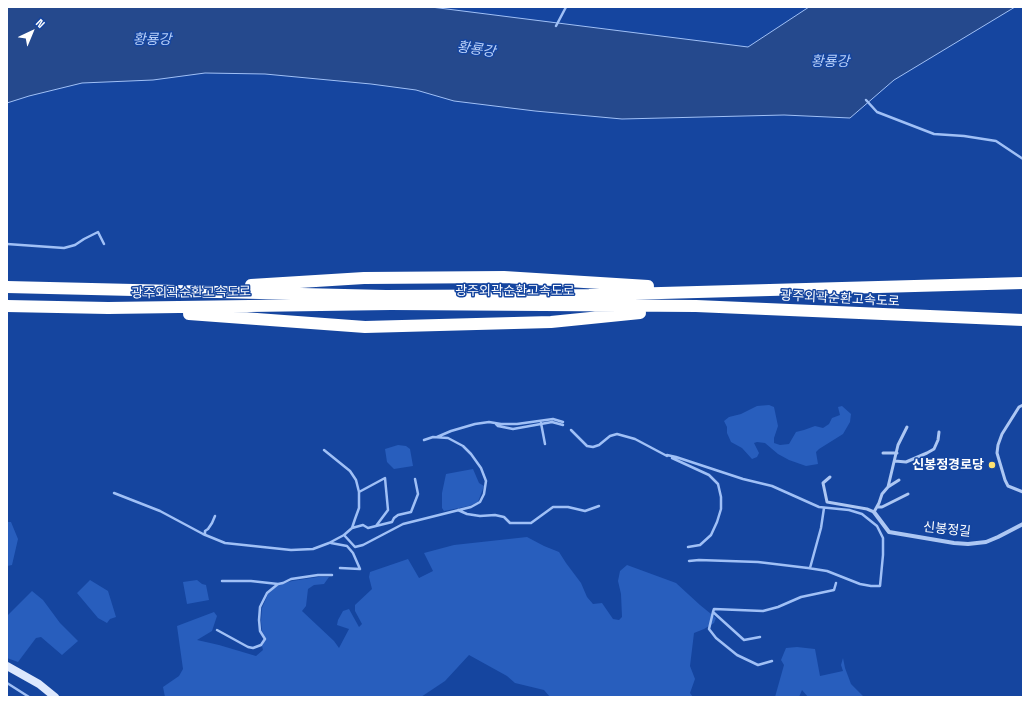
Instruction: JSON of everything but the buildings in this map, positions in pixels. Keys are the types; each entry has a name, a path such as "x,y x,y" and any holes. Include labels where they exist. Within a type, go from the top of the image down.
{"highway":[{"path":"174,291 364,278 504,277 727,291"},
{"name":"광주외곽순환고속도로","path":"7,287 386,296 589,294 1023,283"},
{"name":"광주외곽순환고속도로","path":"7,306 108,308 391,304 696,306 1023,320"},
{"path":"108,308 365,327 551,322 696,306"}],"street":[{"name":"신봉정길","path":"874,512 888,532 954,543 968,544 986,542 1023,524"},
{"path":"7,666 38,684 55,697"}],"lane":[{"path":"1023,405 1020,407 1002,434 997,452 1004,480 1008,486 1023,492"},
{"path":"888,487 901,437 907,427"},
{"path":"894,461 906,462 934,449 938,440 938,432"},
{"path":"884,453 897,453"},
{"path":"830,477 822,482 827,502 867,509 874,512 882,494 888,487 899,480"},
{"path":"877,507 882,507 908,494"}],"shaded area":[{"path":"769,405 774,407 778,426 774,443 780,445 789,444 796,432 815,426 823,428 829,424 832,418 840,415 838,407 842,406 851,414 850,422 843,434 816,452 818,464 806,466 789,460 778,454 765,443 757,442 754,443 759,453 757,457 752,459 742,448 731,442 724,421 729,417 741,414 757,406"},
{"path":"398,445 406,446 410,449 413,466 394,469 387,462 385,449"},
{"path":"473,469 479,483 484,486 478,502 469,506 444,511 442,508 442,493 446,474"},
{"path":"7,522 11,522 18,539 12,565 7,566"},
{"path":"527,537 559,552 581,583 587,597 593,604 602,603 613,619 619,620 622,617 621,594 618,581 620,571 627,565 676,583 716,618 714,623 694,633 690,666 695,679 690,693 693,697 550,697 544,690 515,683 507,676 469,655 445,681 421,697 165,697 163,687 179,676 183,669 177,626 214,612 217,616 212,631 197,640 256,656 263,650 262,646 266,639 262,631 261,621 262,608 268,594 278,585 292,581 329,577 324,584 314,585 308,589 306,606 302,611 334,641 339,648 349,629 337,625 343,611 349,609 359,627 362,624 355,611 355,605 372,589 369,577 370,572 408,559 419,578 433,571 424,553 454,545"},
{"path":"90,580 108,591 116,617 110,619 107,623 98,618 77,593"},
{"path":"197,580 206,585 209,600 187,604 183,582"},
{"path":"32,591 43,600 60,623 78,641 62,655 41,637 36,638 18,662 7,658 7,616"},
{"path":"797,647 815,649 820,676 843,671 841,665 843,658 851,684 864,697 808,697 802,690 799,697 775,697 784,665 781,660 786,648"}],"water":[{"name":"황룡강","path":"431,7 748,47 809,7 1015,7 894,80 850,118 784,115 622,119 535,111 454,101 416,90 371,84 265,74 205,73 153,80 82,83 7,103 7,8"}],"waterway":[{"path":"556,26 566,7"},
{"path":"866,100 877,112 934,134 964,136 996,141 1023,159"},
{"path":"7,244 64,248 75,245 98,232 104,244"},
{"path":"437,437 475,424 489,422 517,424 553,419 563,422"},
{"path":"496,424 498,426 513,429 552,422 563,425"},
{"path":"541,423 545,444"},
{"path":"571,430 587,446 593,447 599,445 610,436 617,434 635,439 667,456"},
{"path":"114,493 160,511 203,534 225,543 291,550 313,549 344,535 355,547 363,545 403,524 471,507 480,502 484,494 486,481 481,468 471,454 463,446 448,438 433,437 424,440"},
{"path":"324,450 350,471 356,480 359,492 359,508 352,528 344,535"},
{"path":"667,455 743,479 772,486 819,507 849,510 862,514 877,526 883,538 880,586 860,584 827,571 808,568 758,562 689,561"},
{"path":"672,458 709,475 718,484 721,497 721,509 711,535 700,545 688,547"},
{"path":"359,492 385,478 388,510 376,526"},
{"path":"352,528 363,525 368,528 392,522 398,515 411,512 418,494 415,479"},
{"path":"458,510 467,514 480,516 495,515 504,517 510,523 531,523 553,507 568,507 585,511 599,506"},
{"path":"810,568 821,528 824,508"},
{"path":"205,535 205,531 208,529 215,516"},
{"path":"331,543 347,546 353,553 360,569 340,568"},
{"path":"222,581 251,581 278,584 291,579 318,575 332,575"},
{"path":"760,637 744,640 713,612 714,609 763,611 778,607 801,597 834,590 836,583"},
{"path":"217,630 248,647 253,648 261,645 265,639 260,631 260,607 267,593 278,584"},
{"path":"713,612 709,629 716,638 737,655 758,665 772,661"},
{"path":"7,683 29,697"}],"place":[{"name":"신봉정경로당","path":"992,465"}]}
